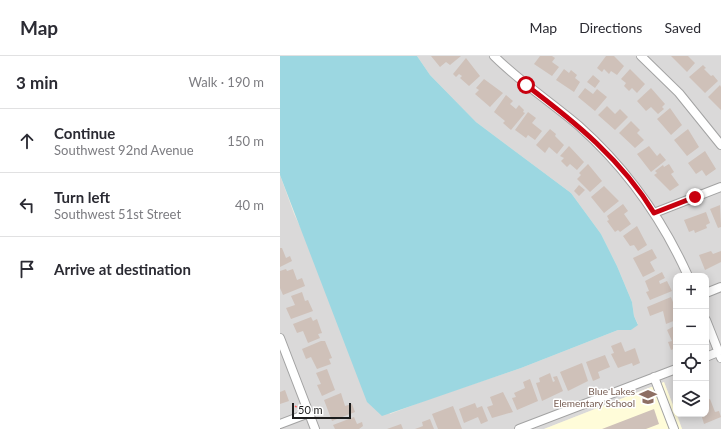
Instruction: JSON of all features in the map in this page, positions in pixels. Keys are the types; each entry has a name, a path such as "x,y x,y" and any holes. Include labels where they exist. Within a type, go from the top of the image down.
{"street":[{"path":"494,56 516,77 578,125 629,177 654,213 686,273"},
{"path":"641,56 679,93 721,145"},
{"path":"654,213 721,187"},
{"path":"709,292 721,287"},
{"path":"709,328 720,355 709,357"},
{"path":"280,338 315,429"},
{"path":"519,429 673,370"},
{"path":"654,377 674,429"},
{"path":"280,424 309,413"}],"path":[{"path":"295,406 299,409"}],"shaded area":[{"path":"417,56 721,56 721,429 682,429 678,417 709,417 709,273 673,273 673,404 664,382 544,429 280,429 280,175 294,214 390,414 429,399 521,368 618,330 631,330 638,324 634,316 632,302 617,266 601,234 571,193 476,122 430,75"},
{"name":"Blue Lakes Elementary School","path":"664,382 673,406 673,417 677,417 682,429 544,429"}],"water":[{"path":"280,56 417,56 430,75 476,122 571,193 601,234 617,266 632,302 634,316 638,325 631,330 618,330 521,368 382,416 367,402 280,175"}],"building":[{"path":"431,56 461,56 450,65 446,62 440,67"},
{"path":"540,56 552,56 555,58 552,62 559,67 552,76 534,64"},
{"path":"606,56 614,56 624,66 617,75 611,71 609,74 604,69 602,72 597,68"},
{"path":"671,56 688,56 695,63 687,72"},
{"path":"466,58 480,76 469,86 460,78 462,76 459,74 456,77 453,74"},
{"path":"703,65 706,68 704,69 711,76 713,75 718,81 705,93 689,77"},
{"path":"564,69 569,73 571,70 577,75 575,78 580,82 574,92 556,80"},
{"path":"630,69 645,84 637,93 632,88 629,91 624,86 626,83 621,79"},
{"path":"593,75 600,81 595,88 587,82"},
{"path":"484,79 503,93 490,107 475,94 479,90 476,88"},
{"path":"720,85 721,87 721,110 708,97"},
{"path":"585,88 593,94 597,89 607,97 595,111 578,97"},
{"path":"651,88 665,104 662,107 664,109 658,114 651,107 646,111 637,101"},
{"path":"506,95 513,101 510,104 516,109 519,105 525,113 511,130 503,123 505,121 494,112"},
{"path":"607,106 615,114 620,109 628,117 615,130 598,115"},
{"path":"670,108 682,125 671,135 657,119"},
{"path":"528,112 536,118 532,123 542,131 535,140 528,135 526,138 515,130"},
{"path":"631,121 640,130 637,133 644,140 635,148 619,133"},
{"path":"550,129 556,134 555,136 564,145 557,154 549,147 545,153 536,145"},
{"path":"688,129 699,147 687,156 674,140"},
{"path":"569,146 584,162 577,170 570,164 567,167 561,161 564,158 560,156"},
{"path":"649,146 657,156 660,153 666,160 651,172 637,154"},
{"path":"705,151 716,169 706,176 702,170 696,174 688,163"},
{"path":"588,164 602,181 590,192 577,179 581,175 579,173"},
{"path":"669,164 674,172 671,174 679,185 670,191 654,175 657,173 655,171 663,165 664,167"},
{"path":"579,185 585,190 579,196 574,191"},
{"path":"604,186 619,201 604,213 591,197"},
{"path":"623,204 628,211 624,214 631,224 620,232 618,230 615,232 607,221 609,220 607,216"},
{"path":"720,205 721,227 718,228 710,209"},
{"path":"706,212 710,223 706,225 707,228 695,233 694,230 689,232 684,220"},
{"path":"637,226 647,245 638,251 634,245 630,246 623,236"},
{"path":"280,248 282,248 286,258 290,256 292,261 280,267"},
{"path":"652,249 657,258 650,262 655,271 643,277 633,258"},
{"path":"711,251 713,254 721,251 721,262 705,270 699,255"},
{"path":"286,269 287,271 293,269 297,280 302,278 305,286 283,295 280,288 280,271"},
{"path":"662,272 665,278 659,281 660,284 667,281 672,291 650,300 646,292 649,291 645,281"},
{"path":"302,292 305,301 308,300 313,311 291,319 286,308 295,305 291,296"},
{"path":"671,297 673,302 673,321 666,324 663,311 650,316 647,307"},
{"path":"311,317 313,321 317,319 322,333 318,334 320,338 308,343 303,331 297,333 293,324"},
{"path":"673,327 673,349 671,350 668,342 672,341 667,330"},
{"path":"321,341 325,341 332,358 329,359 331,364 317,369 311,357 306,359 302,349"},
{"path":"621,342 625,352 635,348 640,363 633,366 632,363 618,368 611,354 614,353 611,346"},
{"path":"605,355 610,367 598,372 600,378 593,381 586,362"},
{"path":"582,363 588,381 568,391 560,372"},
{"path":"327,369 335,390 322,396 317,385 321,384 316,373"},
{"path":"550,373 553,382 555,381 553,377 557,376 563,391 542,401 536,383 540,382 539,378"},
{"path":"530,379 538,401 517,410 512,398 516,397 514,393 525,388 523,382"},
{"path":"285,390 289,401 280,404 280,392"},
{"path":"503,392 513,412 492,418 487,407 493,405 490,397"},
{"path":"341,393 345,406 352,404 355,412 332,421 324,400"},
{"path":"709,399 715,412 719,411 721,417 704,424 702,417 709,417"},
{"path":"475,403 477,408 482,406 488,421 481,424 478,417 464,423 459,409"},
{"path":"453,406 462,429 438,429 432,414"},
{"path":"654,409 659,424 646,429 602,429"},
{"path":"354,417 357,424 362,422 363,426 359,429 335,429 333,425"},
{"path":"430,419 434,429 415,429 423,426 422,422"},
{"path":"401,424 403,429 387,429"}],"place":[{"name":"Blue Lakes Elementary School","path":"648,397"}],"route":[{"path":"526,85 578,125 605,151 629,177 654,213 695,197"}]}
